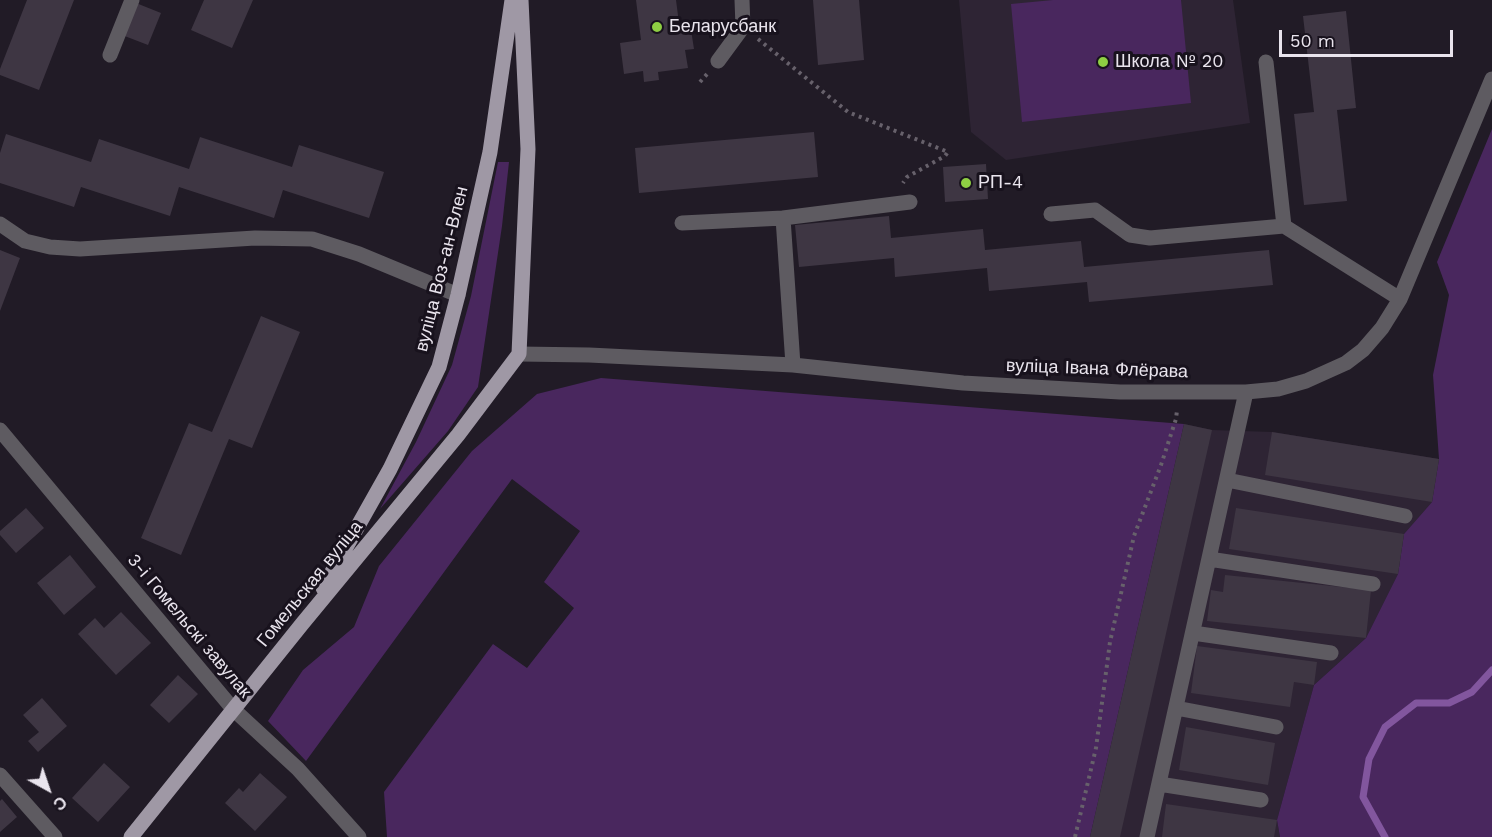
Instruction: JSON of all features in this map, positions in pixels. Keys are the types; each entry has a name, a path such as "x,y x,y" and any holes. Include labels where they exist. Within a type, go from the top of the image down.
{"main road":[{"name":"вуліца Воз-ан-Влен","path":"302,624 390,469 439,367 459,295 490,152 512,0"},
{"path":"519,354 528,149 522,0"},
{"name":"Гомельская вуліца","path":"131,837 458,435 519,354"}],"street":[{"path":"110,55 132,0"},
{"path":"718,61 743,27 742,0"},
{"path":"1266,62 1284,225"},
{"name":"вуліца Івана Флёрава","path":"519,354 590,355 794,365 963,383 1120,392 1246,392 1278,389 1306,381 1346,363 1363,350 1382,328 1400,299 1492,79"},
{"path":"682,224 783,218 910,202"},
{"path":"1051,214 1095,210 1130,235 1150,238 1284,225 1400,299"},
{"path":"783,218 794,365"},
{"path":"0,224 24,241 50,247 80,249 255,238 312,239 359,254 459,295"},
{"path":"1147,837 1246,392"},
{"name":"3-і Гомельскі завулак","path":"0,430 233,710 298,769 359,837"},
{"path":"1227,480 1405,516"},
{"path":"1209,559 1373,584"},
{"path":"1193,633 1331,652"},
{"path":"1176,708 1276,727"},
{"path":"0,775 55,837"},
{"path":"1159,784 1261,800"}],"path":[{"path":"743,27 848,112 948,152 902,182 910,202"},
{"path":"1076,837 1096,748 1110,642 1132,547 1176,419 1179,392"}],"shaded area":[{"name":"Школа № 20","path":"959,0 1233,0 1250,123 1006,160 971,132"},
{"path":"1053,0 1181,0 1191,103 1022,122 1011,4"},
{"path":"1492,129 1492,837 1280,837 1277,820 1314,685 1366,638 1398,574 1404,534 1432,502 1439,459 1433,375 1449,295 1437,262"},
{"path":"498,162 509,162 502,226 478,387 448,431 380,509 416,442 452,365 471,296"},
{"path":"601,378 1184,424 1090,837 387,837 384,792 493,644 527,668 574,608 544,582 580,531 512,479 306,761 268,721 303,670 354,627 379,566 472,451 537,394"},
{"path":"1184,424 1212,430 1272,432 1439,459 1432,502 1404,534 1398,574 1366,638 1314,685 1277,820 1280,837 1090,837"}],"building":[{"path":"27,0 74,0 39,90 0,75 0,69"},
{"path":"204,0 253,0 232,48 191,30"},
{"path":"636,0 676,0 680,31 691,30 694,49 685,50 688,68 658,72 659,80 644,82 643,71 624,74 620,43 641,40"},
{"path":"813,0 859,0 864,60 818,65"},
{"path":"136,3 161,13 148,45 122,35"},
{"path":"1346,11 1356,108 1337,110 1347,201 1304,205 1294,114 1314,112 1303,16"},
{"path":"814,132 818,177 639,193 635,148"},
{"path":"6,134 91,162 99,139 189,169 200,137 292,167 299,145 384,172 369,218 283,190 274,218 179,187 170,216 81,187 74,207 0,183 0,153"},
{"name":"РП-4","path":"986,164 988,199 945,202 943,167"},
{"path":"889,216 891,238 983,229 985,250 1081,241 1084,267 1269,250 1273,285 1089,302 1087,282 989,291 987,268 895,277 894,258 799,267 795,225"},
{"path":"0,250 20,258 0,311"},
{"path":"261,316 300,332 252,448 229,439 181,555 141,538 189,423 212,432"},
{"path":"1184,424 1212,430 1120,837 1090,837"},
{"path":"1272,432 1439,459 1432,502 1265,475"},
{"path":"26,508 44,528 16,553 0,535 0,531"},
{"path":"1236,508 1404,534 1398,574 1229,549"},
{"path":"70,555 96,587 64,615 37,583"},
{"path":"1225,575 1371,590 1366,638 1207,621 1211,590 1223,592"},
{"path":"121,612 151,643 116,675 78,634 95,618 104,628"},
{"path":"1197,646 1317,662 1314,685 1294,682 1290,707 1191,693"},
{"path":"178,675 198,694 169,723 150,705"},
{"path":"42,698 67,726 38,752 28,741 39,732 23,715"},
{"path":"1186,727 1275,743 1268,785 1179,770"},
{"path":"104,763 130,787 98,822 72,798"},
{"path":"260,773 287,797 255,831 225,803 239,788 243,792"},
{"path":"2,799 17,817 0,832 0,801"},
{"path":"1166,804 1277,820 1274,837 1162,837"}],"waterway":[{"path":"1385,837 1363,797 1369,759 1385,727 1416,703 1449,703 1472,692 1492,670"}],"place":[{"name":"Беларусбанк","path":"657,27"},
{"name":"Школа № 20","path":"1103,62"},
{"name":"РП-4","path":"966,183"}]}
